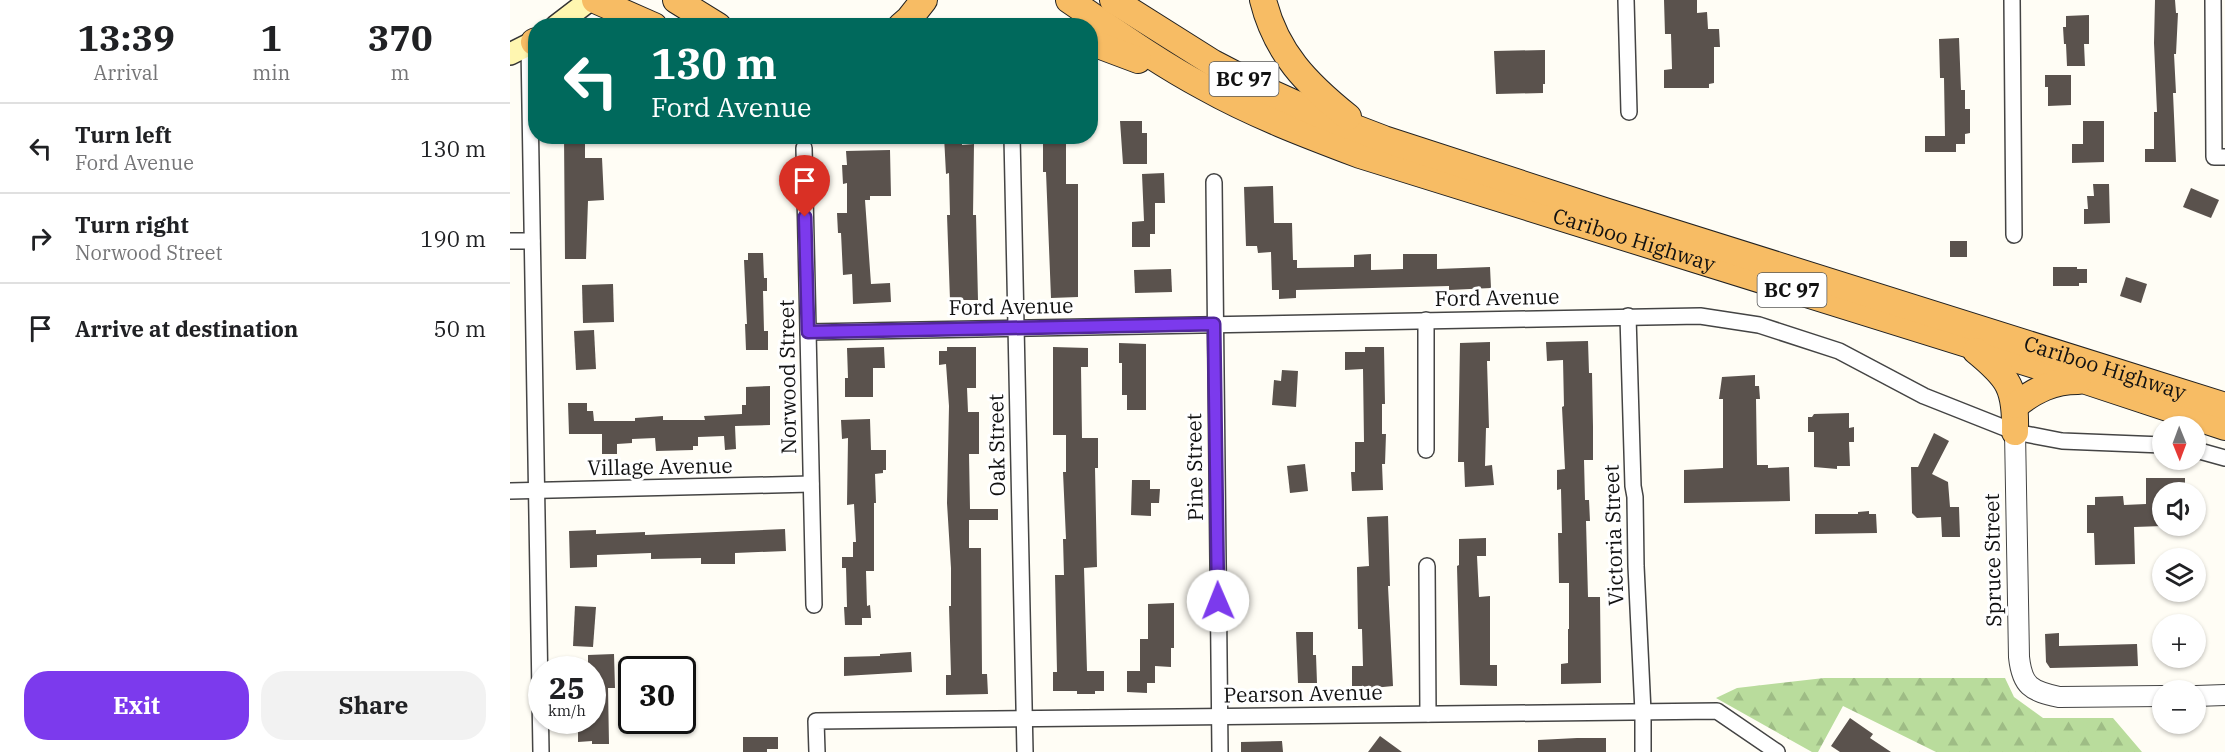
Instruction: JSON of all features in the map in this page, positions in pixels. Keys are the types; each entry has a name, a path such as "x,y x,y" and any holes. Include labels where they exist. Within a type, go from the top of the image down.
{"highway":[{"path":"596,0 636,18"},
{"path":"676,0 707,18"},
{"path":"703,0 715,18"},
{"path":"910,18 924,0"},
{"name":"Cariboo Highway","path":"1069,0 1095,18"},
{"name":"Cariboo Highway","path":"1113,0 1213,63 1265,90 1316,113 1384,139 1617,215 2225,406"},
{"path":"1263,0 1276,39 1292,64 1315,91 1348,117 1384,139"},
{"name":"Cariboo Highway","path":"1098,20 1203,87 1279,124 1360,155 2086,381 2225,427"},
{"path":"1098,45 1203,87"},
{"path":"1970,346 2000,372 2011,390 2016,405 2015,432"},
{"path":"2016,405 2034,391 2050,385 2063,381 2086,381"}],"main road":[{"path":"566,18 590,0"}],"street":[{"path":"1626,0 1629,112"},
{"path":"2012,0 2014,235"},
{"path":"2213,0 2214,157 2225,157"},
{"path":"531,144 541,752"},
{"name":"Oak Street","path":"1012,144 1025,752"},
{"name":"Norwood Street","path":"804,148 814,605"},
{"name":"Pine Street","path":"1214,182 1220,752"},
{"path":"510,241 532,241"},
{"name":"Victoria Street","path":"1628,316 1643,752"},
{"name":"Ford Avenue","path":"808,332 1700,316 1759,325 1839,351 1924,396 2015,432 2062,441 2152,445"},
{"path":"1426,320 1426,450"},
{"name":"Spruce Street","path":"2015,432 2019,657 2020,671 2027,686 2059,697 2152,696"},
{"path":"2206,453 2225,458"},
{"name":"Village Avenue","path":"510,491 811,484"},
{"path":"1427,566 1428,714"},
{"path":"2206,696 2225,695"},
{"name":"Pearson Avenue","path":"816,752 816,721 1717,711 1778,752"}],"green space":[{"path":"1824,678 2005,678 2014,697 2043,718 2113,718 2142,752 1936,752 1843,706 1818,752 1812,752 1716,698 1737,688"}],"building":[{"path":"1664,0 1697,0 1697,13 1707,12 1708,29 1719,29 1720,47 1714,47 1714,83 1709,84 1709,88 1664,88 1664,70 1672,69 1671,34 1665,34"},
{"path":"2155,0 2175,0 2176,13 2178,13 2176,54 2174,54 2176,93 2173,93 2176,162 2145,162 2145,149 2154,149 2154,112 2157,112"},
{"path":"2089,15 2089,44 2084,44 2085,66 2067,66 2063,27 2066,27 2066,16"},
{"path":"1959,38 1961,90 1965,90 1965,109 1970,109 1970,133 1965,134 1965,144 1956,144 1956,152 1925,152 1925,136 1945,136 1944,78 1940,78 1939,39"},
{"path":"1545,50 1543,93 1496,94 1494,51"},
{"path":"2045,75 2071,75 2071,105 2048,106 2048,87 2045,87"},
{"path":"1120,121 1142,121 1142,133 1147,133 1147,164 1123,164"},
{"path":"2083,121 2104,121 2104,162 2072,163 2072,144 2083,144"},
{"path":"564,144 585,144 585,158 602,158 604,200 588,201 586,259 565,259"},
{"path":"944,144 974,144 973,215 976,215 978,300 950,300 947,215 950,215 949,173 946,174"},
{"path":"1043,144 1066,144 1066,184 1078,184 1078,297 1051,298"},
{"path":"890,150 891,196 870,196 870,200 865,200 871,284 890,283 891,302 853,304 852,274 843,275 841,233 838,233 837,213 847,213 847,183 843,184 842,165 847,165 846,151"},
{"path":"1164,173 1165,203 1155,203 1155,234 1150,234 1150,247 1132,247 1132,222 1144,221 1142,174"},
{"path":"2093,184 2109,184 2110,223 2084,224 2084,209 2088,209 2087,196 2094,196"},
{"path":"1273,186 1274,223 1292,223 1293,260 1297,260 1297,268 1354,267 1354,255 1371,254 1371,270 1403,269 1403,254 1437,254 1437,269 1490,267 1491,288 1449,290 1449,286 1296,290 1296,298 1279,299 1279,290 1272,290 1271,252 1258,253 1257,246 1246,246 1244,187"},
{"path":"2191,188 2219,200 2211,218 2183,207"},
{"path":"1950,241 1967,241 1967,257 1950,257"},
{"path":"748,253 763,253 764,278 767,278 767,291 763,291 764,331 768,331 768,350 746,350 744,260 748,260"},
{"path":"2053,267 2087,269 2087,283 2079,283 2079,286 2053,286"},
{"path":"1171,269 1172,292 1135,293 1134,270"},
{"path":"2126,277 2147,284 2141,303 2120,296"},
{"path":"613,284 614,322 583,323 582,285"},
{"path":"594,330 596,369 576,370 574,331"},
{"path":"1588,341 1589,373 1592,373 1593,460 1584,460 1585,500 1589,500 1590,521 1586,521 1588,597 1600,597 1601,683 1561,684 1561,664 1568,663 1569,629 1569,583 1559,583 1558,533 1562,533 1561,489 1557,490 1557,470 1565,469 1562,407 1564,406 1563,360 1547,361 1546,342"},
{"path":"1490,342 1490,361 1487,361 1489,428 1486,428 1485,466 1492,465 1494,485 1465,487 1464,462 1458,462 1460,343"},
{"path":"1119,343 1146,344 1146,410 1127,410 1127,395 1122,395 1122,363 1119,363"},
{"path":"884,347 885,368 873,368 873,397 845,397 845,378 848,378 847,348"},
{"path":"947,347 976,347 976,388 967,388 968,412 979,412 979,454 969,454 970,509 998,509 998,520 969,520 969,548 981,548 982,674 987,674 988,694 946,695 946,675 951,675 949,606 951,606 951,568 947,503 949,406 946,364 939,365 939,351 947,351"},
{"path":"1053,347 1088,348 1088,367 1081,367 1082,438 1098,438 1098,468 1095,468 1097,567 1084,568 1087,671 1104,671 1104,691 1095,691 1095,694 1053,691 1053,672 1057,672 1055,575 1064,575 1063,539 1066,539 1063,472 1066,472 1066,435 1053,435"},
{"path":"1365,347 1384,347 1385,404 1382,404 1382,434 1386,434 1385,464 1382,464 1383,490 1352,491 1351,472 1355,472 1355,442 1364,442 1363,369 1345,370 1345,352 1365,352"},
{"path":"1282,370 1298,371 1296,407 1272,405 1274,380 1281,381"},
{"path":"1755,375 1755,386 1759,386 1760,399 1756,399 1757,465 1768,465 1768,468 1789,467 1790,501 1684,503 1684,470 1723,468 1723,399 1719,399 1722,377"},
{"path":"770,386 770,425 735,426 736,449 725,450 724,436 698,437 698,446 693,446 693,450 656,451 655,438 632,439 632,443 617,444 617,454 602,454 602,434 569,434 568,403 587,403 587,411 593,411 594,421 635,421 635,418 663,416 663,420 705,420 704,416 742,414 742,405 746,405 746,387"},
{"path":"1849,413 1849,428 1854,427 1854,442 1849,442 1850,466 1837,466 1837,469 1814,467 1814,432 1808,432 1808,417 1814,414"},
{"path":"870,419 871,450 886,450 886,470 875,474 874,571 866,571 867,606 870,605 871,618 862,618 862,625 845,625 846,568 842,568 842,557 853,557 853,542 856,542 854,504 847,505 848,438 842,439 841,420"},
{"path":"1934,433 1949,441 1932,474 1948,482 1950,507 1959,507 1960,537 1942,537 1941,517 1917,518 1912,513 1911,467 1918,467"},
{"path":"1305,464 1308,491 1290,493 1287,466"},
{"path":"2146,478 2185,478 2185,482 2152,482 2152,526 2134,527 2135,564 2095,565 2094,533 2087,533 2087,505 2095,505 2095,497 2123,496 2124,505 2146,504"},
{"path":"1132,480 1150,480 1150,489 1160,489 1159,503 1151,503 1151,516 1131,515"},
{"path":"1869,511 1869,514 1876,514 1877,533 1815,534 1815,514 1858,514 1858,512"},
{"path":"1388,516 1390,586 1388,586 1393,686 1363,689 1363,686 1352,686 1352,666 1363,666 1362,629 1358,629 1357,567 1369,566 1367,517"},
{"path":"785,529 786,551 735,553 735,564 701,564 701,558 651,559 651,553 597,555 597,567 570,568 569,531 596,530 596,534 645,532 645,535"},
{"path":"1486,538 1486,556 1477,556 1479,597 1490,596 1490,665 1497,665 1497,686 1460,685 1457,566 1459,565 1459,539"},
{"path":"1174,603 1174,648 1171,648 1171,667 1155,666 1155,683 1147,683 1147,693 1127,692 1127,671 1140,671 1140,639 1148,639 1148,604"},
{"path":"575,606 596,607 593,647 573,646"},
{"path":"1296,632 1313,632 1317,683 1298,683"},
{"path":"2059,633 2059,646 2137,644 2138,666 2050,668 2046,662 2045,634"},
{"path":"911,652 912,672 844,676 844,657"},
{"path":"614,654 615,688 608,688 609,744 592,744 592,741 578,742 578,734 606,734 606,656 588,655"},
{"path":"1850,718 1873,734 1870,738 1891,752 1840,752 1831,746"},
{"path":"1380,736 1402,752 1368,752"},
{"path":"743,737 778,737 778,749 767,749 767,752 743,752"},
{"path":"1606,738 1606,752 1538,752 1538,740"},
{"path":"1282,741 1283,752 1241,752 1241,742"}],"route":[{"path":"805,217 808,332 1214,324 1218,601"}]}
